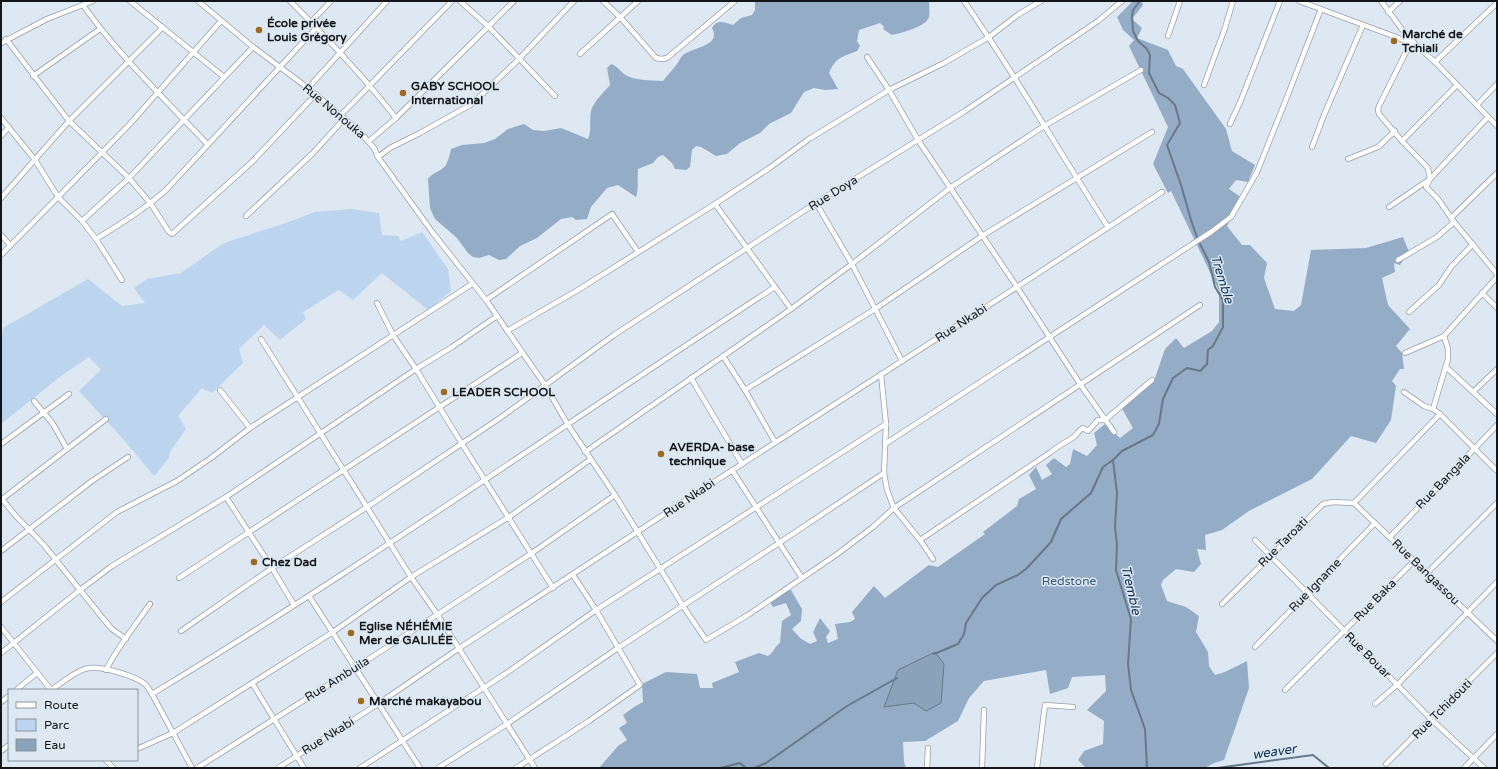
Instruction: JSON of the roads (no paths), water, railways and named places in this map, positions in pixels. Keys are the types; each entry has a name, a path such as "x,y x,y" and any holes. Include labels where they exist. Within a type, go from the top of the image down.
{"street":[{"path":"1,43 6,39 47,19 93,1"},
{"path":"130,1 224,77"},
{"path":"290,1 370,86 396,118"},
{"path":"311,22 331,1"},
{"path":"308,88 339,52 387,1"},
{"path":"340,116 452,1"},
{"path":"460,1 489,27 555,96"},
{"path":"369,141 396,118 514,1"},
{"path":"378,157 390,148 472,104 519,59 574,1"},
{"path":"603,1 620,17 656,58 662,59 667,58 735,1"},
{"path":"580,54 638,1"},
{"path":"964,1 989,37 1075,178 1108,227"},
{"path":"507,331 715,204 768,169 809,139 888,90 944,63 989,37 1019,14 1041,1"},
{"name":"Rue Doya","path":"181,631 272,568 462,444 614,335 816,203 965,111 1098,21 1122,1"},
{"path":"1168,36 1180,1"},
{"path":"1204,85 1225,28 1233,1"},
{"path":"1230,124 1280,1"},
{"path":"1299,1 1413,43"},
{"path":"1381,1 1413,43 1435,62 1497,126"},
{"path":"1388,12 1400,1"},
{"name":"Rue Nonouka","path":"200,2 253,47 308,88 369,141 378,157 433,233 486,300 545,385 568,425 615,495 705,640 708,640 802,578"},
{"path":"1435,62 1497,3"},
{"path":"83,5 100,29 128,61 157,93 208,144"},
{"path":"885,444 1211,232 1231,217 1257,172 1290,92 1321,9"},
{"path":"1,255 102,153 221,21"},
{"path":"1312,147 1324,115 1363,25"},
{"path":"1,198 69,121 163,28"},
{"path":"96,239 126,221 150,204 166,190 316,28"},
{"path":"33,76 100,29"},
{"path":"6,39 69,121 129,178 172,234 252,162 315,95"},
{"path":"1413,43 1378,110 1379,114 1428,168 1430,179 1426,187 1438,199 1452,220 1497,274"},
{"path":"82,221 129,178 253,47"},
{"path":"867,57 918,140 1080,384 1114,432"},
{"path":"585,452 791,309 950,188 1044,126 1141,70"},
{"path":"1477,105 1497,84"},
{"path":"1402,141 1457,85"},
{"path":"1389,207 1430,179 1488,117"},
{"path":"1,118 35,160 58,197 82,221 96,239 122,280"},
{"path":"246,216 314,153 344,119"},
{"path":"1,136 9,127"},
{"path":"1348,159 1378,147 1395,131"},
{"path":"745,390 875,309 982,236 1152,132"},
{"path":"1398,260 1437,237 1497,173"},
{"name":"Rue Nkabi","path":"278,768 378,704 458,649 732,470 1162,192"},
{"path":"816,203 852,264 902,361"},
{"path":"715,204 791,309"},
{"path":"486,300 612,214 638,252"},
{"path":"1,235 10,245"},
{"path":"1409,312 1439,285 1450,267 1472,244"},
{"path":"1405,353 1444,336 1497,277"},
{"path":"1,602 116,512 177,481 211,458 250,428 472,284"},
{"path":"152,694 225,650 390,544 649,369 775,287"},
{"path":"1482,293 1497,308"},
{"path":"377,303 393,335 416,369 553,588"},
{"path":"732,470 802,578 873,527 894,508 1200,305"},
{"path":"1,653 80,590 135,551 226,497 497,316"},
{"path":"1433,409 1449,353 1444,336"},
{"path":"261,339 411,577 437,614 535,768"},
{"path":"179,578 440,408 480,379 522,353"},
{"path":"723,356 745,390 775,442"},
{"path":"1446,367 1497,414"},
{"path":"1473,392 1497,369"},
{"path":"881,374 886,424 884,473 888,495 894,508 920,540 933,559"},
{"path":"691,378 742,464"},
{"path":"920,540 1075,436 1080,430 1084,428 1088,431 1098,420 1105,420 1152,380"},
{"path":"220,390 250,428"},
{"path":"1404,392 1424,406 1433,409 1440,414 1497,472"},
{"path":"1,444 69,394"},
{"path":"34,401 53,424 67,449"},
{"path":"1354,503 1440,414"},
{"path":"106,419 2,499 55,559 112,629 126,639"},
{"path":"360,768 527,659 596,610 886,424"},
{"name":"Rue Bangala","path":"1390,537 1497,425"},
{"path":"1,551 92,481 128,456"},
{"path":"138,749 173,733 333,632 411,577 509,517 591,459"},
{"path":"438,768 507,724 618,648 884,473"},
{"name":"Rue Ambuila","path":"197,768 532,553 615,495"},
{"path":"226,497 294,605"},
{"name":"Rue Taroati","path":"1222,604 1323,504 1333,502 1354,503"},
{"name":"Rue Bangassou","path":"1354,503 1497,641"},
{"path":"1427,573 1497,503"},
{"name":"Rue Igname","path":"1255,647 1375,523"},
{"name":"Rue Bouar","path":"1255,540 1431,719 1484,768"},
{"name":"Rue Baka","path":"1285,690 1414,561"},
{"path":"516,768 640,686 596,610 573,575"},
{"path":"1375,704 1398,684 1497,582"},
{"path":"309,596 420,768"},
{"path":"106,670 115,652 126,639 150,604"},
{"path":"1,627 50,689"},
{"name":"Rue Tchidouti","path":"1386,764 1497,653"},
{"path":"53,689 84,669 89,668 126,675 144,683 152,694 192,768"},
{"path":"17,689 38,673"},
{"path":"252,683 304,768"},
{"path":"1037,768 1045,705 1074,707"},
{"path":"982,768 984,710"},
{"path":"1464,768 1497,734"},
{"path":"927,768 928,748"},
{"path":"107,761 113,768"}],"water":[{"path":"935,652 944,664 941,703 926,711 914,703 884,707 898,670"}],"waterway":[{"name":"Tremble","path":"1140,1 1133,10 1133,31 1138,41 1147,49 1150,55 1149,73 1159,93 1168,98 1175,105 1180,123 1167,145 1198,240 1209,262 1215,287 1223,300 1223,327 1213,346 1208,350 1207,364 1200,371 1187,368 1173,378 1163,399 1159,424 1153,435 1122,451 1113,460 1117,493 1115,527 1117,544 1116,570 1131,619 1128,664 1131,690 1145,729 1147,768"},
{"path":"934,654 958,644 964,634 966,623 982,598 996,585 1018,575 1027,568 1051,542 1061,519 1091,493 1103,467 1113,460"},
{"path":"754,768 766,763 847,706 897,678"},
{"name":"weaver","path":"1217,768 1313,755 1329,768"},
{"path":"720,768 740,763 746,768"}],"place":[{"name":"École privée Louis Grégory","path":"259,30"},
{"name":"Marché de Tchiali","path":"1394,41"},
{"name":"GABY SCHOOL International","path":"403,93"},
{"name":"LEADER SCHOOL","path":"444,392"},
{"name":"AVERDA- base technique","path":"661,454"},
{"name":"Chez Dad","path":"254,562"},
{"name":"Eglise NÉHÉMIE Mer de GALILÉE","path":"351,633"},
{"name":"Marché makayabou","path":"361,701"}],"park label":[{"name":"Redstone","path":"1069,581"}]}
